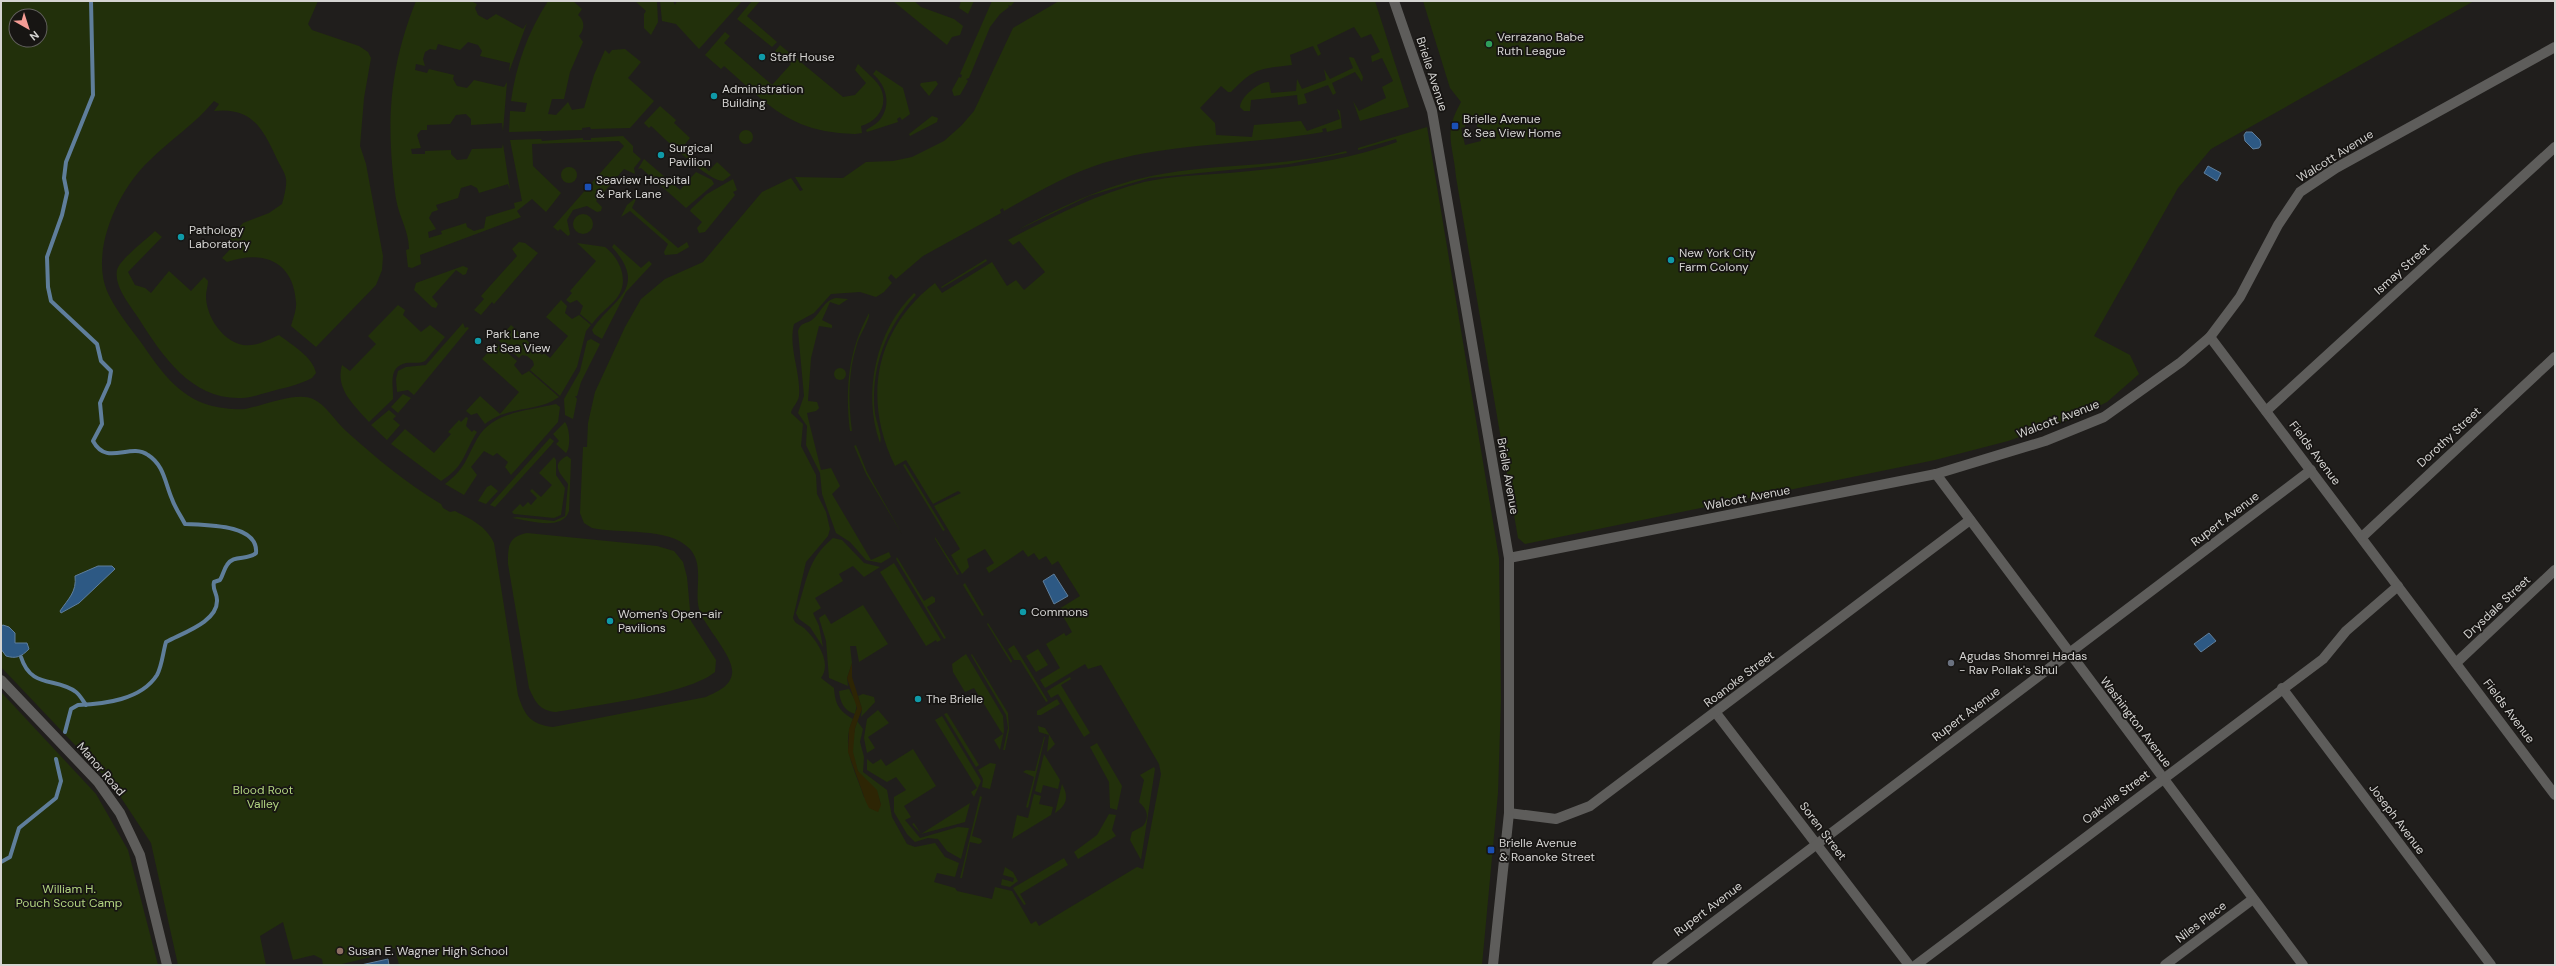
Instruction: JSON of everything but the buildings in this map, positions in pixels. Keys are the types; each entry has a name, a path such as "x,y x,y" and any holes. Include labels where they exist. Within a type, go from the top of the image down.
{"street":[{"name":"Brielle Avenue","path":"1394,1 1432,111 1509,558 1509,813 1493,965"},
{"name":"Walcott Avenue","path":"1509,558 1936,474 2045,441 2104,417 2181,362 2210,337 2240,297 2278,225 2300,192 2336,168 2555,47"},
{"name":"Ismay Street","path":"2266,411 2555,147"},
{"name":"Fields Avenue","path":"2210,337 2553,789"},
{"name":"Dorothy Street","path":"2362,537 2555,357"},
{"name":"Rupert Avenue","path":"1656,965 2311,470"},
{"name":"Washington Avenue","path":"1936,474 2302,965"},
{"name":"Roanoke Street","path":"1509,813 1556,819 1590,806 1716,713 1970,520"},
{"name":"Drysdale Street","path":"2456,663 2555,570"},
{"name":"Oakville Street","path":"1916,965 2323,658 2346,631 2398,586"},
{"name":"Manor Road","path":"1,680 98,782 120,813 140,855 167,965"},
{"name":"Joseph Avenue","path":"2282,688 2491,965"},
{"name":"Soren Street","path":"1716,713 1909,965"},
{"name":"Niles Place","path":"2165,965 2253,899"}],"green space":[{"name":"Blood Root Valley","path":"1,1 318,1 308,24 312,30 359,46 368,52 371,58 364,98 360,146 366,164 383,256 382,270 376,285 316,347 291,326 296,305 294,288 289,276 282,268 274,262 263,258 252,257 227,262 222,258 234,245 229,240 243,223 269,213 282,204 286,182 283,171 266,137 254,121 237,112 214,111 219,104 214,101 199,117 149,161 127,187 110,221 105,239 102,257 103,275 107,291 122,317 154,361 179,389 189,396 212,406 237,409 245,409 289,398 306,397 313,399 322,405 357,441 403,479 441,504 443,508 450,512 455,511 482,527 494,543 518,695 526,714 530,718 539,724 553,727 706,697 726,686 731,679 732,667 729,659 702,617 699,609 697,562 694,554 689,548 680,541 669,537 643,532 603,530 592,528 584,523 580,513 583,447 587,447 588,423 595,392 625,327 641,299 665,279 703,262 762,192 791,178 800,191 803,190 795,177 843,178 866,162 893,161 912,157 944,141 961,126 974,111 1013,28 1059,1 1375,1 1409,107 1360,121 1353,101 1359,111 1386,98 1382,87 1393,81 1382,58 1372,62 1371,56 1380,52 1371,34 1361,38 1354,27 1317,45 1321,54 1318,56 1313,46 1290,55 1292,65 1272,67 1258,71 1246,78 1231,92 1228,92 1221,86 1200,108 1215,123 1216,135 1252,137 1254,125 1301,121 1307,131 1340,119 1337,109 1340,111 1342,128 1327,132 1326,128 1322,129 1323,132 1296,136 1157,151 1130,156 1090,167 1052,184 1004,211 1003,208 1000,210 1001,213 923,256 896,279 891,274 888,278 892,283 884,292 876,297 860,292 831,294 814,313 794,324 793,351 798,378 799,396 791,413 803,424 801,446 816,475 817,494 826,512 830,529 828,536 806,562 793,618 795,622 804,628 815,640 824,659 825,666 821,678 834,688 835,698 841,710 853,719 849,729 848,749 853,768 864,797 881,805 875,790 857,770 853,756 853,741 857,721 863,729 860,742 864,757 863,772 887,790 892,817 907,844 915,847 935,843 945,857 959,863 955,877 937,873 934,882 955,888 957,891 992,899 995,887 1012,891 1031,924 1036,921 1039,926 1137,867 1143,869 1161,774 1159,764 1101,665 1088,669 1085,664 1045,688 1040,680 1060,668 1046,644 1064,633 1066,636 1072,632 1059,609 1080,596 1058,561 1052,565 1046,556 1039,560 1034,553 1028,557 1023,550 989,573 986,568 994,563 985,549 967,559 969,567 962,574 951,555 960,549 934,506 961,493 958,491 933,504 906,460 895,466 885,441 879,416 877,391 880,367 887,343 899,322 915,301 935,283 942,293 992,262 1007,286 1016,280 1024,290 1045,272 1019,241 1013,245 1008,240 1091,200 1126,187 1165,178 1272,169 1356,155 1397,142 1396,139 1358,150 1358,148 1427,127 1499,558 1501,699 1498,793 1482,965 399,965 395,948 370,953 371,957 338,965 323,965 322,959 314,955 293,960 283,922 260,936 266,965 178,965 151,843 112,784 1,667"},
{"path":"416,1 471,1 477,4 475,8 478,15 487,20 496,14 523,29 527,23 509,72 510,63 480,56 482,51 478,45 468,42 460,50 438,44 436,50 430,49 425,52 423,59 425,66 416,64 415,70 427,73 429,69 454,75 453,79 457,86 467,88 474,80 504,87 507,82 503,131 502,123 471,125 471,119 466,114 456,115 450,124 427,125 427,130 421,130 417,135 421,148 411,149 412,154 425,154 425,151 451,150 451,154 457,160 467,159 472,149 502,148 503,144 510,190 508,184 479,193 477,188 471,185 461,188 458,198 436,205 438,210 432,212 429,218 436,229 428,232 429,238 442,234 441,231 466,223 467,227 474,231 484,228 486,217 515,208 514,203 522,201 510,140 541,139 542,141 583,138 583,140 591,140 591,138 623,136 633,146 633,152 641,159 634,168 635,174 624,169 596,201 602,207 601,211 597,212 587,206 573,210 567,220 570,234 568,236 560,229 558,231 553,227 624,146 619,141 532,144 533,166 561,193 546,212 532,199 517,211 521,217 420,255 421,264 412,268 408,267 406,250 409,249 409,242 396,199 391,147 391,123 395,75 400,51"},
{"path":"548,1 573,1 582,9 578,15 583,22 582,31 579,36 583,42 570,72 564,99 552,99 548,114 556,115 568,102 572,110 584,108 594,75 605,50 609,54 612,50 625,49 641,62 628,78 654,101 630,128 591,129 590,127 582,128 582,130 509,132 510,111 525,112 527,103 511,101 513,88 524,49 534,25"},
{"path":"635,1 657,1 658,22 651,35 644,28 644,14 646,11"},
{"path":"660,1 673,1 675,5 677,1 742,1 699,49 676,24 662,21"},
{"path":"752,1 760,1 747,16 777,42 772,47 737,19"},
{"path":"893,1 914,1 921,7 954,19 963,26 960,35 952,37 947,45"},
{"path":"961,1 974,1 968,14 959,8"},
{"path":"992,1 1015,1 1011,6 1008,5 1009,7 1000,14 990,27 969,78 966,79 968,81 960,95 954,96 952,90 959,77 961,78 962,75 960,74"},
{"path":"1423,1 2474,1 2211,149 2178,188 2094,336 2130,355 2139,374 2107,402 2077,417 2008,441 1935,460 1525,544 1518,538 1456,177 1451,131 1455,113 1461,102 1450,88","holes":["1475,117 1481,141 1465,145 1461,128 1465,127 1466,120"]},
{"path":"725,32 730,36 724,43 772,85 791,64 775,51 780,45 843,97 855,95 866,83 855,70 858,64 873,78 883,93 883,105 881,111 873,120 861,126 862,133 855,134 832,132 813,128 797,122 768,105 724,66 721,69 705,55"},
{"path":"1349,58 1354,58 1363,77 1362,82 1355,72 1332,83 1336,93 1333,95 1328,85 1304,94 1307,103 1298,105 1297,95 1251,100 1250,111 1244,111 1240,107 1247,94 1260,84 1269,82 1271,93 1296,91 1297,79 1302,89 1326,80 1324,69 1330,79 1353,68"},
{"path":"876,70 903,88 910,114 902,120 900,117 897,119 898,122 867,132 866,130 879,121 886,109 887,103 882,84 873,74"},
{"path":"936,81 938,84 929,96 920,85 921,83"},
{"path":"660,106 676,120 674,123 690,138 682,148 709,171 717,162 731,175 723,181 707,174 686,158 651,126 649,128 644,123"},
{"path":"932,116 938,118 937,122 910,136 909,134"},
{"path":"743,130 749,130 753,134 753,140 749,144 743,144 739,140 739,134"},
{"path":"1346,151 1347,153 1289,164 1149,178 1089,196 1018,230 1088,196 1143,178 1208,168 1301,160"},
{"path":"644,159 680,190 696,172 712,180 714,184 686,208 641,168 638,169"},
{"path":"569,167 575,169 577,175 575,181 569,183 563,181 561,175 563,169"},
{"path":"733,179 737,190 733,192 735,195 705,232 699,233 697,228 702,222 690,211 691,209 707,194"},
{"path":"637,197 632,208 678,248 687,242 689,247 677,254 665,255 664,252 668,244 630,211 621,217 627,205"},
{"path":"583,214 590,217 593,224 590,231 583,234 576,231 573,224 576,217"},
{"path":"155,231 162,237 128,272 135,285 145,288 151,293 169,271 191,291 204,277 208,281 206,296 209,312 222,333 235,343 243,345 261,343 279,335 311,362 316,373 312,378 302,383 252,397 242,398 224,397 208,392 181,374 158,348 127,302 118,283 117,270 119,266"},
{"path":"519,242 525,243 538,253 494,304 492,302 481,315 474,310 484,299 481,296 517,256 512,249"},
{"path":"577,243 605,247 611,252 622,272 623,279 620,293 592,324 580,314 583,306 577,300 570,303 566,300 572,293 570,291 596,261"},
{"path":"614,244 641,268 649,261 652,264 626,292 602,339 594,334 592,330 617,302 627,284 628,273 623,261 612,247"},
{"path":"986,259 987,261 942,288 941,287"},
{"path":"463,266 468,268 466,274 463,275 456,270 432,297 438,304 436,308 432,307 414,290 416,283"},
{"path":"914,293 916,295 905,307 889,335 882,350 878,365 874,397 875,413 881,437 880,443 872,403 876,363 890,325 901,308"},
{"path":"836,298 848,299 839,305 830,302 822,320 832,325 832,328 819,326 811,358 808,401 817,402 819,408 816,411 807,413 821,470 831,468 840,486 832,494 871,560 889,552 891,557 881,563 866,560 850,542 836,533 822,494 820,473 806,445 807,426 798,413 804,396 798,331 802,325 815,317 828,301"},
{"path":"561,300 567,306 565,313 572,319 579,315 591,325 586,331 577,367 560,396 530,370 534,365 533,361 527,356 522,355 519,358 498,340 511,325 542,355 544,353 550,358 568,336 546,317"},
{"path":"398,305 405,310 403,315 421,332 430,325 445,337 425,361 406,363 396,368 393,378 393,399 369,422 347,396 341,382 342,365 350,371 376,344 368,336"},
{"path":"869,313 868,319 857,344 850,376 849,398 852,431 850,431 848,385 852,356 856,342"},
{"path":"463,323 465,328 469,328 414,395 408,390 397,392 396,379 398,371 406,367 426,365"},
{"path":"591,339 600,344 581,382 577,396 575,396 577,399 573,419 565,415 564,399 580,371 587,341"},
{"path":"496,343 517,361 514,365 522,375 529,371 559,397 541,405 503,414 485,424 477,413 471,415 466,411 480,396 500,414 519,392 482,359"},
{"path":"838,368 842,368 846,374 842,380 838,380 834,376 834,372"},
{"path":"403,394 411,398 398,413 391,407"},
{"path":"556,404 560,407 558,422 511,475 505,467 508,462 497,453 493,456 484,451 471,467 477,475 464,495 445,484 452,479 461,468 477,439 492,423 502,417 512,414"},
{"path":"389,410 396,416 393,419 400,425 387,440 371,425"},
{"path":"466,417 468,418 466,426 472,432 474,430 477,432 459,465 449,476 441,481 391,444 405,429 434,453 451,434 448,432 459,420 461,422"},
{"path":"565,422 568,429 569,438 569,447 566,453 556,444 559,441 553,434"},
{"path":"550,438 554,441 551,445 495,507 490,505"},
{"path":"856,445 867,472 902,534 866,474 854,446"},
{"path":"567,456 571,459 569,511 565,517 552,523 512,518 517,517 554,521 565,516 568,484 560,474 558,466 562,459"},
{"path":"554,457 556,460 556,475 565,488 561,515 554,518 514,514 512,512 520,504 523,507 528,502 531,505 537,498 530,491 532,489 541,497 552,485 539,473"},
{"path":"905,464 945,530 943,531 903,465"},
{"path":"491,485 498,491 486,504 478,501 487,487"},
{"path":"527,533 657,546 674,551 683,562 687,577 691,621 716,660 715,672 702,680 684,687 640,698 556,712 542,708 534,698 529,688 508,564 510,543 516,537"},
{"path":"935,537 959,574 957,575"},
{"path":"833,538 842,540 864,563 880,567 864,577 853,566 839,574 843,581 815,598 821,608 813,613 819,626 823,647 810,627 799,619 796,613 812,563 824,546"},
{"path":"897,557 924,601 932,596 935,598 935,602 927,607 946,638 944,639 896,559"},
{"path":"894,563 941,640 937,642 936,640 926,646 880,572"},
{"path":"965,583 984,615 982,616 963,585"},
{"path":"863,605 888,644 859,662 856,646 850,646 852,663 847,678 848,686 829,678 826,641 819,618 825,614 831,624"},
{"path":"988,623 1012,661 1011,663 987,624"},
{"path":"1014,645 1048,701 1046,702 1020,660 1014,660 1008,649"},
{"path":"1038,649 1048,665 1036,672 1026,656"},
{"path":"966,654 1003,716 1004,731 1000,750 994,740 1003,734 974,688 965,692 953,672 952,664"},
{"path":"972,654 1008,713 1009,730 1005,750 1003,750 1008,728 1006,715 971,655"},
{"path":"1070,677 1071,679 1061,685 1090,733 1084,737 1058,694 1051,698 1047,691"},
{"path":"849,689 857,704 855,714 848,711 843,706 840,699 839,691"},
{"name":"William H. Pouch Scout Camp","path":"1,692 96,794 128,850 158,965 1,965"},
{"path":"863,694 874,697 875,702 861,717 862,709 858,696"},
{"path":"1057,699 1060,704 1041,715 1037,715 1037,711"},
{"path":"878,710 889,723 868,737 875,748 867,753 864,738 867,719"},
{"path":"947,713 979,765 976,767 944,714"},
{"path":"942,716 981,781 974,797 971,792 977,788 935,720"},
{"path":"1038,726 1045,728 1055,744 1047,752 1049,735 1039,732"},
{"path":"1044,737 1028,808 1026,807 1034,777 1023,772 1026,770 1035,771"},
{"path":"1097,743 1122,786 1117,810 1110,808 1109,782 1090,747"},
{"path":"913,749 936,786 904,806 911,817 905,820 920,838 958,827 969,828 961,859 947,851 938,839 928,838 915,842 907,834 894,812 894,797 906,790 896,777 887,782 867,770 867,759 873,764 881,759 886,766"},
{"path":"1044,754 1060,780 1058,789 1043,785 1041,793 1035,791"},
{"path":"990,763 996,764 990,789 982,787 983,779 978,770"},
{"path":"1154,767 1155,769 1141,860 1130,840 1132,832 1143,826 1147,816 1146,810 1139,802 1144,780 1140,775"},
{"path":"1062,784 1066,793 1066,800 1062,807 1055,813"},
{"path":"1034,794 1041,796 1039,804 1053,807 1051,815 1012,839 1017,815 1028,818"},
{"path":"980,796 982,797 972,836 981,839 982,842 979,844 970,842 962,878 960,878"},
{"path":"970,803 965,822 921,834"},
{"path":"1109,814 1116,815 1112,830 1116,836 1078,859 1074,852 1097,835"},
{"path":"914,823 921,834 912,824"},
{"path":"1064,858 1068,865 1020,894 1026,904 1024,905 1013,888"},
{"path":"1005,867 1013,872 1018,881 1010,887 1001,885 1002,879 1013,882 1014,878 1003,875"}],"sand":[{"path":"852,663 852,677 862,709 855,728 853,752 858,771 877,790 881,805 878,812 869,808 866,802 848,752 849,729 857,708 847,678"}],"water":[{"path":"2246,132 2252,132 2260,140 2261,145 2259,148 2253,149 2245,141 2244,135"},
{"path":"2208,166 2221,173 2217,181 2204,173"},
{"path":"98,566 112,566 115,569 79,603 61,613 60,611 69,599 75,587 75,576"},
{"path":"1054,574 1068,596 1054,604 1043,581"},
{"path":"3,625 9,627 15,633 15,643 27,643 29,649 18,657 6,656 1,649 1,626"},
{"path":"2209,633 2216,641 2201,652 2194,644"},
{"path":"388,959 389,965 361,965"}],"waterway":[{"path":"65,732 71,709 78,705 110,702 121,699 142,690 150,683 159,671 166,642 198,626 212,615 216,608 217,600 214,582 220,580 230,562 237,558 249,557 256,553 255,543 249,536 240,531 217,526 185,524 176,509 161,469 158,464 148,455 134,451 112,453 99,449 93,441 102,424 100,403 109,383 111,371 101,361 97,344 51,301 48,287 47,257 62,215 67,193 64,178 66,162 93,95 91,1"},
{"path":"21,657 25,667 31,674 77,693 86,705"},
{"path":"1,862 10,857 19,828 56,798 61,781 56,759"}],"place":[{"name":"Verrazano Babe Ruth League","path":"1489,44"},
{"name":"Staff House","path":"762,57"},
{"name":"Administration Building","path":"714,96"},
{"name":"Brielle Avenue & Sea View Home","path":"1455,126"},
{"name":"Surgical Pavilion","path":"661,155"},
{"name":"Seaview Hospital & Park Lane","path":"588,187"},
{"name":"Pathology Laboratory","path":"181,237"},
{"name":"New York City Farm Colony","path":"1671,260"},
{"name":"Park Lane at Sea View","path":"478,341"},
{"name":"Commons","path":"1023,612"},
{"name":"Women's Open-air Pavilions","path":"610,621"},
{"name":"Agudas Shomrei Hadas - Rav Pollak's Shul","path":"1951,663"},
{"name":"The Brielle","path":"918,699"},
{"name":"Brielle Avenue & Roanoke Street","path":"1491,850"},
{"name":"Susan E. Wagner High School","path":"340,951"}]}
